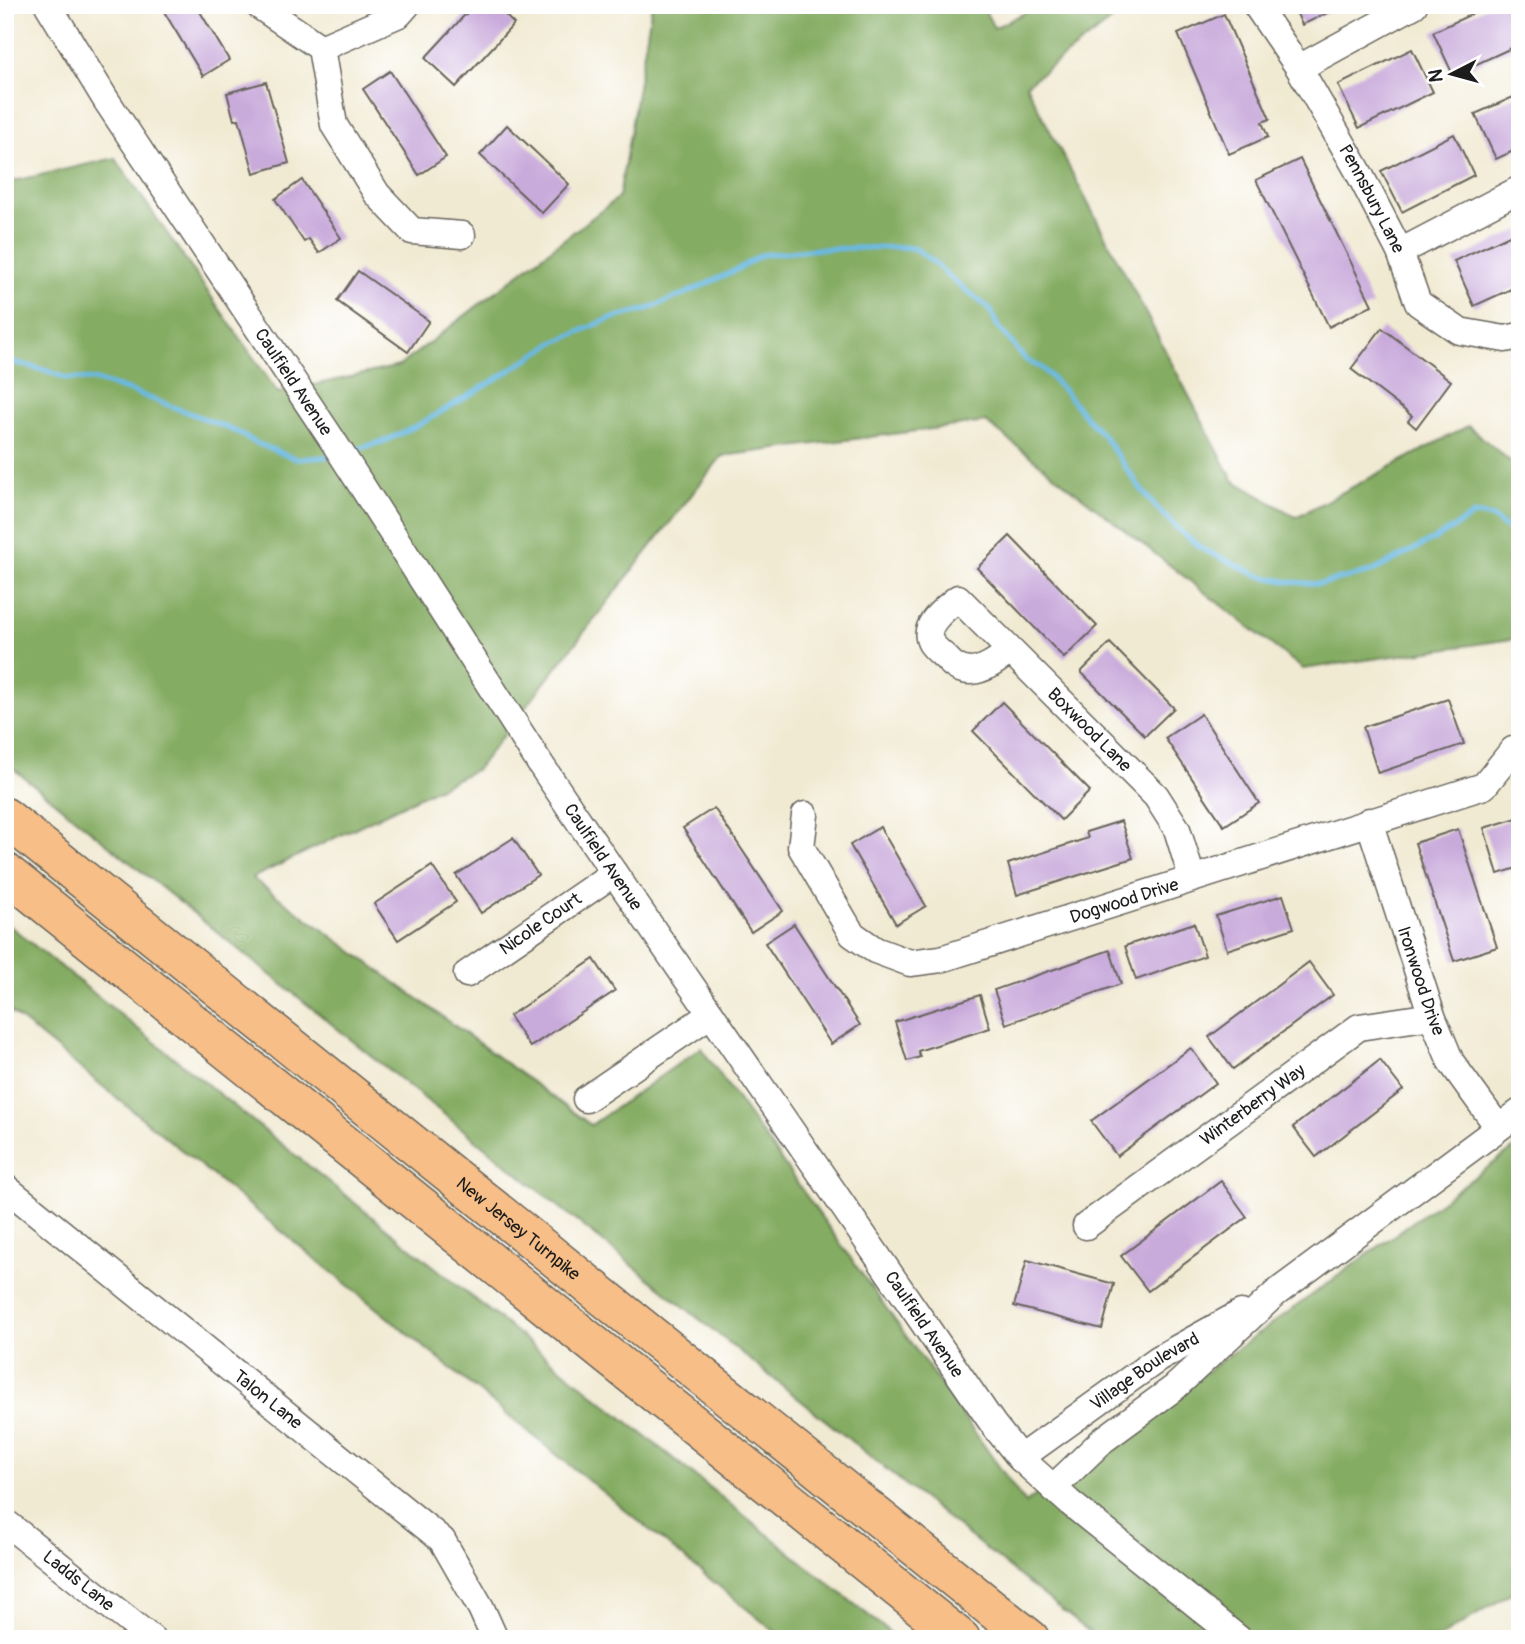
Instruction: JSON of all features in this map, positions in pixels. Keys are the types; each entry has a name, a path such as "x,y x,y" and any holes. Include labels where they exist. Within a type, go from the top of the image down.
{"highway":[{"name":"New Jersey Turnpike","path":"5,817 1030,1639"},
{"path":"5,872 961,1639"}],"street":[{"name":"Caulfield Avenue","path":"48,5 106,100 341,454 534,753 977,1402 1020,1458 1053,1488 1239,1639"},
{"path":"258,5 321,48 334,125 377,194 412,231 462,235"},
{"path":"321,48 399,14 407,5"},
{"name":"Pennsbury Lane","path":"1256,5 1299,68 1357,169 1400,252 1418,303 1459,331 1505,339 1520,336"},
{"path":"1299,68 1414,5"},
{"path":"1400,252 1520,189"},
{"name":"Boxwood Lane","path":"1010,651 992,664 970,671 961,670 952,666 931,642 930,629 935,618 958,598 1156,796 1177,829 1192,878"},
{"name":"Dogwood Drive","path":"805,815 801,847 852,934 875,950 909,963 941,959 1484,786 1513,750"},
{"name":"Ironwood Drive","path":"1369,821 1432,1016 1451,1062 1498,1128"},
{"name":"Nicole Court","path":"467,974 614,873"},
{"path":"586,1098 711,1014"},
{"name":"Winterberry Way","path":"1086,1226 1360,1027 1432,1016"},
{"name":"Village Boulevard","path":"1053,1488 1103,1440 1174,1388 1276,1293 1520,1112"},
{"name":"Talon Lane","path":"5,1187 442,1539 481,1608 495,1639"},
{"name":"Village Boulevard","path":"1020,1458 1158,1359 1276,1293"},
{"name":"Ladds Lane","path":"5,1521 152,1639"}],"green space":[{"path":"652,5 982,5 994,28 1040,5 1132,5 1026,85 1233,480 1296,517 1468,426 1512,463 1520,461 1520,638 1303,669 986,422 722,456 477,769 252,878 591,1125 701,1048 1025,1503 1520,1144 1520,1588 1437,1639 1098,1639 5,762 5,183 115,158 278,393 399,366 619,197"},
{"path":"5,922 898,1639 784,1639 5,1007"}],"building":[{"path":"160,5 196,5 229,60 203,76"},
{"path":"474,5 495,5 514,24 456,87 425,58"},
{"path":"1293,5 1344,5 1302,25"},
{"path":"1491,5 1513,5 1520,19 1520,44 1453,75 1433,32"},
{"path":"1224,14 1270,119 1262,122 1268,137 1229,154 1178,34"},
{"path":"1412,49 1433,92 1359,128 1338,85"},
{"path":"390,71 446,157 419,175 363,89"},
{"path":"266,82 289,163 254,173 239,119 234,120 227,93"},
{"path":"1520,94 1520,148 1496,159 1475,114"},
{"path":"507,125 569,184 542,213 480,155"},
{"path":"1454,134 1474,175 1402,212 1381,171"},
{"path":"1300,159 1372,305 1329,327 1256,180"},
{"path":"302,180 341,238 319,253 309,239 304,242 275,199"},
{"path":"1520,230 1520,285 1474,306 1454,261"},
{"path":"358,271 429,321 408,352 337,301"},
{"path":"1382,328 1451,381 1416,428 1408,421 1412,416 1351,369"},
{"path":"1010,536 1097,626 1064,658 977,568"},
{"path":"1110,643 1174,708 1145,736 1081,672"},
{"path":"1448,699 1464,744 1378,773 1363,727"},
{"path":"1002,702 1090,791 1061,820 973,731"},
{"path":"1201,714 1259,803 1224,826 1165,738"},
{"path":"714,808 783,911 751,932 683,828"},
{"path":"1520,817 1520,867 1498,874 1484,828"},
{"path":"1121,821 1133,858 1017,895 1008,864 1088,838 1086,832"},
{"path":"880,827 926,906 896,924 850,845"},
{"path":"1458,829 1497,947 1454,961 1415,843"},
{"path":"513,838 538,875 481,913 456,875"},
{"path":"432,866 456,902 398,940 374,904"},
{"path":"1283,895 1294,928 1227,950 1216,916"},
{"path":"1194,923 1205,956 1136,980 1125,946"},
{"path":"794,924 860,1025 831,1044 765,943"},
{"path":"1110,950 1121,984 1006,1024 994,990"},
{"path":"594,959 615,991 530,1047 509,1016"},
{"path":"1309,962 1333,995 1233,1069 1209,1037"},
{"path":"980,995 990,1028 918,1051 920,1057 907,1061 895,1022"},
{"path":"1191,1048 1216,1083 1117,1156 1091,1121"},
{"path":"1380,1060 1403,1090 1316,1157 1293,1127"},
{"path":"1221,1181 1247,1217 1148,1291 1121,1256"},
{"path":"1027,1260 1114,1284 1102,1329 1014,1306"}],"waterway":[{"path":"347,452 385,441 422,423 553,343 609,319 645,310 687,293 761,255 819,249 905,247 916,249 990,309 997,325 1026,360 1042,368 1066,393 1103,435 1140,488 1182,533 1204,550 1260,576 1319,584 1371,572 1474,515 1493,518 1506,528 1520,529"},
{"path":"5,360 65,378 94,380 128,390 208,420 297,459 334,455"}]}
